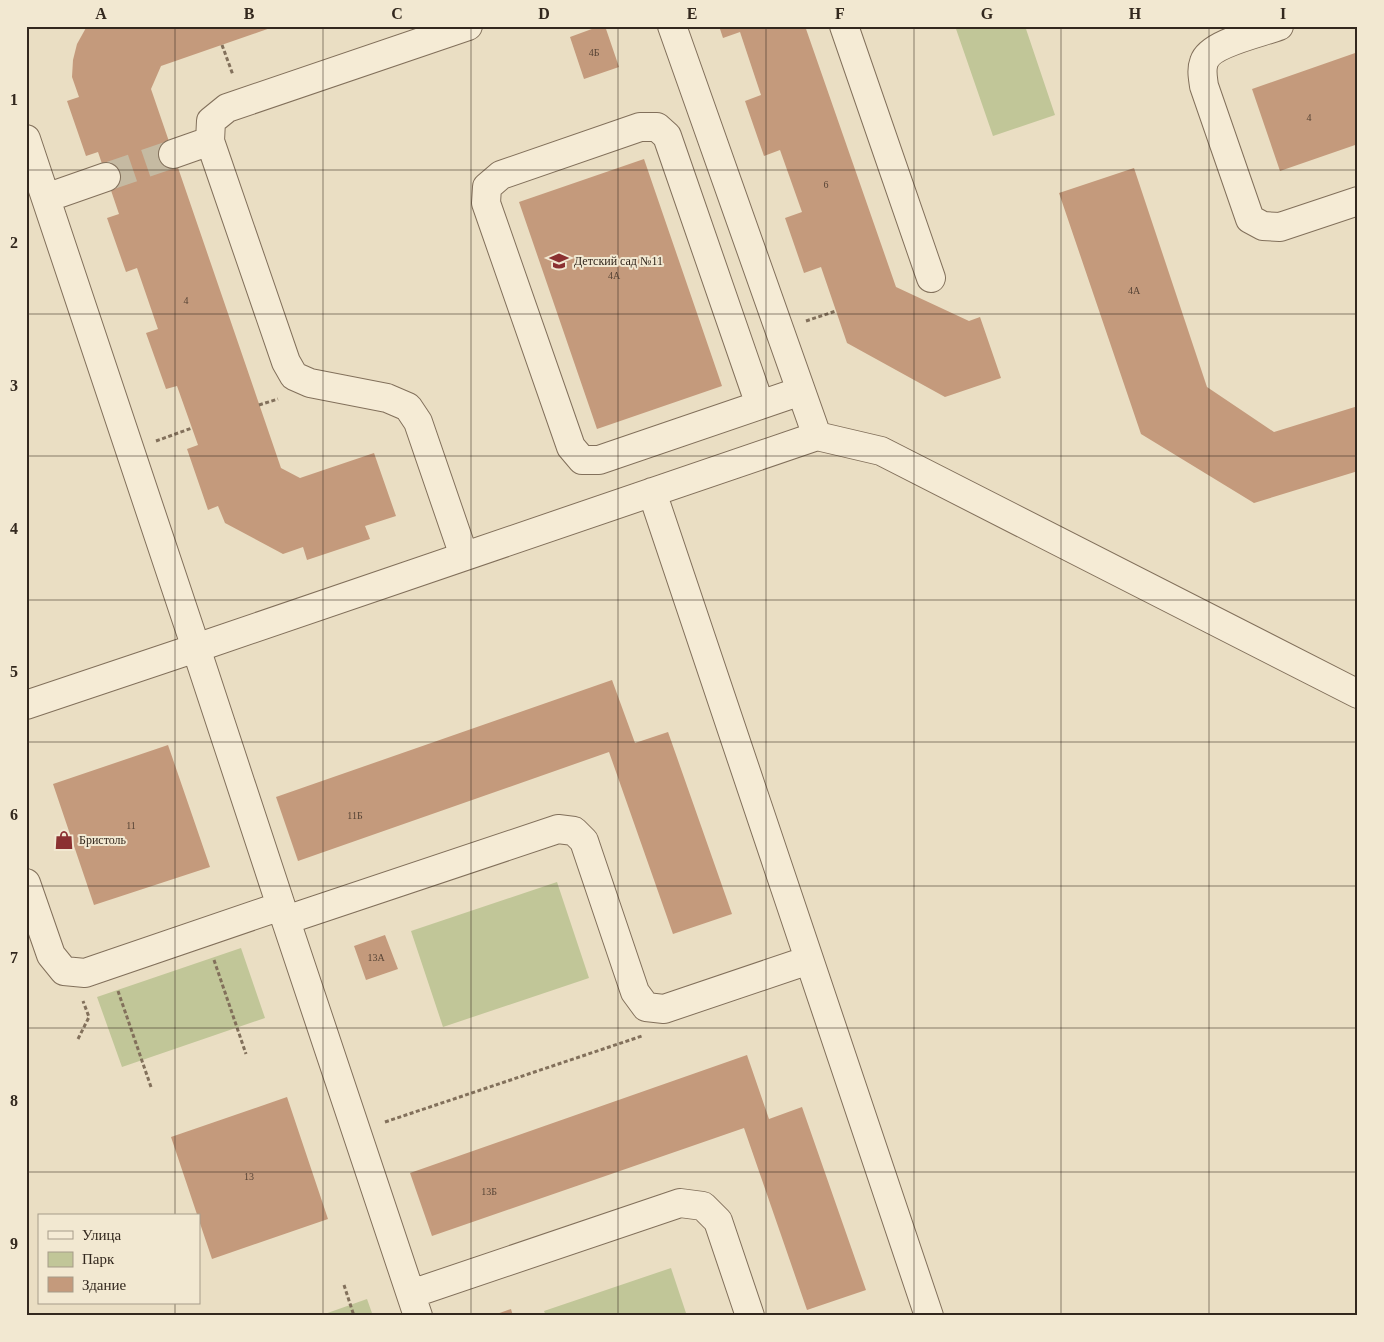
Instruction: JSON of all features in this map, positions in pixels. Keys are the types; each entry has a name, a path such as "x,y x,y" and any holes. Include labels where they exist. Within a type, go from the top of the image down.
{"lane":[{"path":"464,556 418,422 408,407 387,398 310,383 294,376 286,362 210,141 211,121 227,108 468,26"},
{"path":"672,26 817,436"},
{"path":"844,26 931,278"},
{"path":"1279,26 1219,47 1207,57 1202,68 1204,86 1250,219 1263,226 1280,227 1358,201"},
{"path":"760,405 667,136 657,127 640,127 501,175 487,187 486,203 571,447 582,460 599,460 760,405 801,390"},
{"path":"26,139 414,1305 680,1203 703,1206 718,1221 750,1316"},
{"path":"173,154 210,141"},
{"path":"46,198 106,177"},
{"path":"26,706 817,436 882,450 1358,694"},
{"path":"652,492 929,1316"},
{"path":"26,883 51,955 64,971 97,969 204,932 284,913 558,829 574,831 584,841 635,992 646,1007 664,1009 809,960"}],"path":[{"path":"130,450 192,428"},
{"path":"204,932 246,1054"},
{"path":"78,1039 89,1017 79,989 97,969 151,1087"},
{"path":"357,1132 647,1034"},
{"path":"344,1285 354,1316"}],"green space":[{"path":"955,26 1025,26 1055,115 993,136"},
{"path":"557,882 589,978 443,1027 411,931"},
{"path":"241,948 265,1018 122,1067 97,997"},
{"path":"671,1268 687,1316 546,1316 544,1311"},
{"path":"367,1299 373,1316 319,1316"}],"building":[{"path":"87,26 276,26 161,66 151,89 281,468 300,478 374,453 396,516 365,526 370,539 307,560 303,547 283,554 225,523 218,506 208,510 187,449 198,445 177,386 166,389 146,333 158,329 137,268 126,272 107,218 119,214 98,152 86,156 67,101 79,97 72,77 73,60 77,44"},
{"path":"605,26 619,67 584,79 570,37"},
{"path":"719,26 805,26 896,287 969,321 980,317 1001,378 945,397 847,343 821,267 804,273 785,218 802,212 780,150 764,156 745,101 761,95 740,32 723,38"},
{"path":"1358,52 1358,144 1280,171 1252,89"},
{"path":"644,159 722,386 597,429 519,202"},
{"path":"1134,168 1207,387 1274,432 1358,406 1358,471 1254,503 1141,434 1059,193"},
{"path":"612,680 635,743 668,732 732,914 673,934 609,752 298,861 276,797"},
{"path":"168,745 210,867 94,905 53,784"},
{"path":"385,935 398,969 366,980 354,946"},
{"path":"747,1055 769,1119 802,1107 866,1290 807,1310 744,1128 432,1236 410,1173"},
{"path":"287,1097 328,1219 212,1259 200,1223 200,1214 197,1214 171,1137"},
{"path":"511,1309 513,1316 494,1316 494,1315"}],"tunnel":[{"path":"106,177 173,154"}],"place":[{"name":"Детский сад №11","path":"559,261"},
{"name":"Бристоль","path":"64,840"}]}
